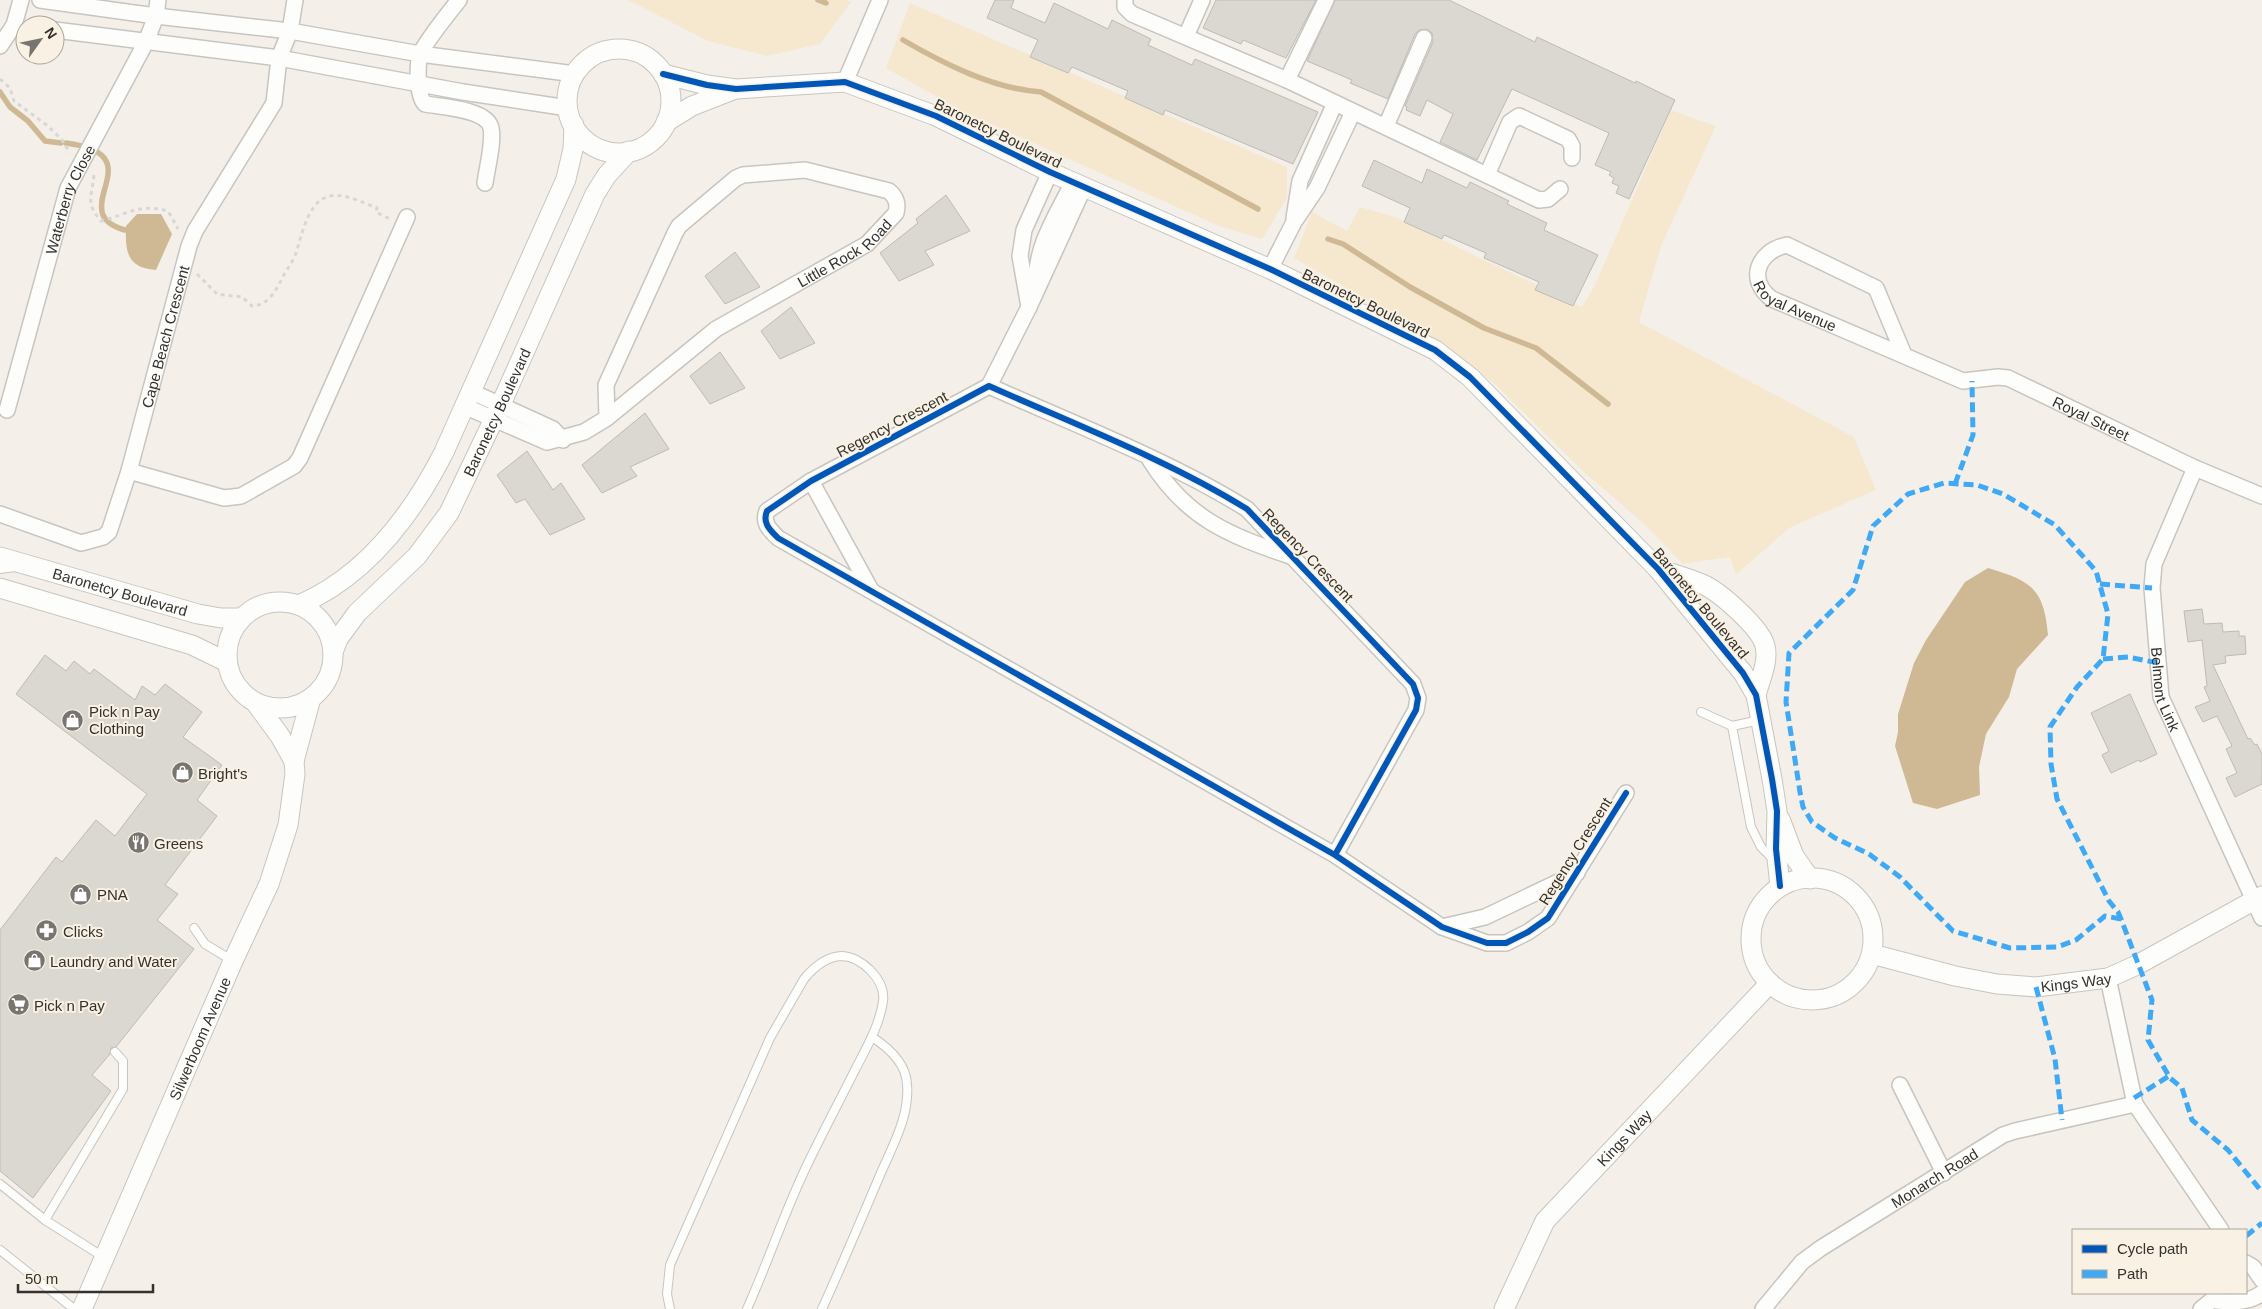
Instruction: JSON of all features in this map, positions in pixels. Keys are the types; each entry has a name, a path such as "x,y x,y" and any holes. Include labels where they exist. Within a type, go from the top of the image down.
{"street":[{"path":"40,0 156,16 284,44 419,84 571,116"},
{"name":"Waterberry Close","path":"7,410 68,188 146,42 156,16 158,0"},
{"name":"Cape Beach Crescent","path":"0,514 81,543 104,537 111,527 129,471 189,246 195,231 274,102 284,44 295,0"},
{"path":"459,0 420,54 419,84 421,99 425,104 479,114 488,121 492,131 485,183"},
{"path":"1125,0 1124,7 1132,14 1287,80 1538,200 1548,199 1560,189"},
{"path":"1186,36 1202,0"},
{"path":"1287,80 1326,0"},
{"path":"845,82 878,1"},
{"path":"0,46 15,22"},
{"path":"65,31 146,42 284,44 420,54 575,74"},
{"path":"1386,126 1424,38"},
{"path":"624,49 640,53 649,58 663,74 671,95 670,111 666,122 651,142 629,151 615,152 597,147 582,136 571,116 569,88 575,74 581,65 594,55 609,50 624,49"},
{"name":"Baronetcy Boulevard","path":"663,74 707,85 736,89 845,82 936,116 1050,172 1270,269 1435,350 1470,377 1658,569 1743,673 1756,695 1777,811 1780,886"},
{"name":"Baronetcy Boulevard","path":"666,122 697,104 736,89"},
{"path":"1294,222 1300,181 1334,103"},
{"path":"1270,269 1294,222 1318,188 1353,112"},
{"name":"Baronetcy Boulevard","path":"300,606 321,595 346,578 387,538 409,512 430,480 566,179 573,149 571,116"},
{"path":"1487,174 1510,122 1519,116 1568,139 1572,146 1572,158"},
{"name":"Baronetcy Boulevard","path":"333,652 338,639 357,613 417,556 444,522 455,504 595,194 607,175 629,151"},
{"name":"Little Rock Road","path":"467,398 498,412 554,429 563,440 584,432 607,418 716,329 868,244 896,213 897,201 894,195 889,191 805,170 743,175 736,178 679,226 675,233 606,385 607,418"},
{"path":"1028,307 1020,256 1024,230 1050,172"},
{"path":"988,386 1037,288 1036,268 1045,240 1078,184"},
{"path":"129,471 224,498 242,496 294,466 300,458 407,216"},
{"name":"Royal Avenue","path":"1787,245 1876,288 1910,358 1772,299 1759,284 1758,270 1764,255 1776,247 1787,245"},
{"name":"Royal Street","path":"1910,358 1963,381 1998,377 2008,378 2195,468 2262,496"},
{"name":"Regency Crescent","path":"1335,855 1416,710 1418,698 1413,684 1247,509 1150,458 988,386 811,481 767,511 765,516 767,526 778,538 1335,855 1442,927 1487,944 1506,944 1548,918 1626,793"},
{"path":"1150,458 1165,484 1179,498 1212,524 1243,540 1293,557"},
{"name":"Belmont Link","path":"2195,468 2154,564 2152,588 2161,697 2258,899 2262,918"},
{"path":"811,481 871,592"},
{"name":"Baronetcy Boulevard","path":"0,557 198,614 221,618 241,618"},
{"name":"Baronetcy Boulevard","path":"1658,569 1687,578 1699,593 1766,658 1756,695"},
{"name":"Baronetcy Boulevard","path":"0,588 9,595 192,645 227,662"},
{"path":"271,602 283,602 300,606 312,613 323,624 330,637 333,652 332,668 319,691 299,705 284,708 269,707 255,702 244,694 234,684 227,662 229,638 241,618 255,608 271,602"},
{"name":"Silwerboom Avenue","path":"82,1309 233,960 269,884 288,825 295,774 294,761 311,698"},
{"path":"255,702 280,736 294,761"},
{"name":"Baronetcy Boulevard","path":"1777,811 1794,856 1810,879"},
{"path":"1442,927 1485,918 1577,873"},
{"path":"1818,878 1839,883 1856,895 1868,913 1874,933 1872,954 1863,974 1849,989 1829,998 1808,1000 1787,995 1770,983 1758,968 1752,951 1751,932 1756,914 1766,898 1780,886 1818,878"},
{"name":"Kings Way","path":"1872,954 1955,976 1997,984 2036,987 2108,978 2143,962 2258,899"},
{"path":"2108,978 2135,1104 2221,1229"},
{"name":"Kings Way","path":"1504,1309 1545,1221 1770,983"},
{"path":"1900,1085 1944,1173"},
{"name":"Monarch Road","path":"1763,1309 1802,1262 1821,1248 1944,1173 1992,1141 2015,1131 2135,1104"},
{"path":"2247,1264 2253,1267 2262,1280"},
{"path":"2210,1301 2234,1303 2256,1298 2262,1294"}],"lane":[{"path":"0,569 27,566"},
{"path":"1701,712 1732,726 1760,720"},
{"path":"1732,726 1754,837 1761,847 1778,863"},
{"path":"194,928 205,944 233,960"},
{"path":"670,1309 667,1294 670,1266 770,1038 810,971 824,961 844,956 856,960 870,970 879,981 883,996 872,1037 809,1160 747,1309"},
{"path":"822,1309 905,1114 908,1083 901,1065 891,1049 872,1037"},
{"path":"45,1220 124,1089 123,1061 116,1052"},
{"path":"0,1184 45,1220 105,1258"},
{"path":"0,1250 74,1309"}],"shaded area":[{"path":"628,0 847,0 851,2 820,44 767,56 708,41"},
{"path":"910,3 1287,167 1287,198 1262,239 1219,226 962,111 886,68"},
{"path":"1671,110 1716,126 1661,246 1639,322 1854,437 1876,490 1789,528 1736,575 1730,557 1683,564 1641,521 1586,474 1497,386 1446,345 1294,258 1312,212 1347,231 1360,207 1395,217 1582,307 1595,285"},
{"path":"137,214 161,214 172,234 156,270 139,266 127,251 126,226"},
{"path":"1988,568 2015,577 2033,589 2043,607 2048,635 2017,669 2009,697 1986,734 1979,767 1980,795 1937,809 1913,803 1895,746 1898,732 1898,714 1914,663 1926,640 1965,582"}],"building":[{"path":"995,0 1014,0 1011,8 1045,23 1054,3 1108,29 1112,20 1151,39 1148,45 1192,65 1195,59 1318,112 1293,164 1165,110 1163,115 1125,98 1128,91 1072,67 1068,73 1030,57 1038,40 987,18"},
{"path":"1216,0 1316,0 1286,58 1243,40 1241,44 1203,28"},
{"path":"1335,0 1449,0 1535,42 1537,37 1675,100 1629,199 1616,193 1619,186 1612,183 1614,178 1609,175 1611,172 1595,165 1609,133 1512,89 1477,160 1440,142 1453,114 1427,100 1420,116 1406,110 1407,107 1405,106 1433,42 1432,33 1427,29 1419,30 1415,34 1388,99 1350,83 1352,80 1307,61"},
{"path":"1374,160 1422,183 1427,169 1467,188 1470,182 1509,201 1507,204 1547,223 1544,230 1598,255 1573,306 1535,290 1539,282 1484,258 1486,253 1444,235 1442,239 1404,222 1410,208 1362,186"},
{"path":"946,195 970,231 925,251 934,265 899,281 880,253 918,223 916,219"},
{"path":"735,252 760,287 725,304 705,276"},
{"path":"791,307 815,343 780,359 761,331"},
{"path":"720,352 745,388 710,404 690,376"},
{"path":"645,413 669,449 630,467 637,476 602,493 582,465"},
{"path":"527,451 553,490 561,483 585,519 550,535 525,499 516,503 497,475"},
{"path":"2202,609 2204,624 2222,623 2223,632 2239,631 2239,636 2245,636 2246,654 2225,656 2226,663 2213,665 2248,739 2250,738 2255,745 2257,744 2262,754 2262,784 2235,797 2226,778 2237,773 2226,749 2232,746 2217,716 2203,722 2195,707 2210,701 2204,687 2207,686 2202,640 2188,642 2184,611"},
{"path":"45,655 66,671 74,661 90,674 94,669 135,700 142,686 155,695 165,684 202,712 183,737 222,765 197,800 217,816 165,885 178,894 157,920 194,949 116,1047 111,1048 110,1054 92,1075 111,1091 33,1198 0,1171 0,930 56,857 62,862 96,820 115,836 147,794 16,694"},
{"path":"2130,694 2157,754 2111,773 2102,755 2109,751 2091,713"}],"waterway":[{"path":"818,0 826,3"},
{"path":"903,40 935,58 987,81 1023,90 1041,92 1258,209"},
{"path":"0,92 10,107 28,121 45,141 61,143"},
{"path":"66,143 92,149 105,159 108,171 102,198 102,210 108,222 125,230"},
{"path":"1328,239 1343,244 1410,287 1484,328 1536,348 1608,404"}],"marked path":[{"path":"1955,484 1973,435 1972,381"},
{"path":"2121,919 2105,916 2076,940 2057,947 2010,948 1953,931 1900,877 1869,854 1835,838 1812,822 1803,807 1786,702 1789,653 1853,590 1873,526 1908,494 1944,483 1977,485 2003,494 2055,525 2096,571 2108,614 2103,659 2077,687 2050,727 2051,764 2057,799 2109,901 2118,912 2121,919 2152,1000 2148,1040 2170,1078 2182,1088 2192,1120 2228,1150 2262,1192"},
{"path":"2100,584 2152,588"},
{"path":"2103,659 2128,657 2158,663"},
{"path":"2036,987 2055,1059 2062,1120"},
{"path":"2134,1098 2169,1076"},
{"path":"2247,1235 2262,1223"}],"cycle path":[{"path":"663,74 707,85 736,89 845,82 936,116 1050,172 1270,269 1435,350 1470,377 1658,569 1743,673 1756,695 1772,779 1777,811 1776,849 1780,886"},
{"path":"1335,855 1416,710 1418,698 1413,684 1247,509 1185,474 989,386 811,481 767,511 766,523 778,538 1335,855 1442,927 1487,943 1506,943 1528,932 1548,918 1626,793"}],"place":[{"name":"Pick n Pay Clothing","path":"73,720"},
{"name":"Bright's","path":"182,773"},
{"name":"Greens","path":"138,843"},
{"name":"PNA","path":"81,894"},
{"name":"Clicks","path":"47,931"},
{"name":"Laundry and Water","path":"34,961"},
{"name":"Pick n Pay","path":"18,1005"}]}
